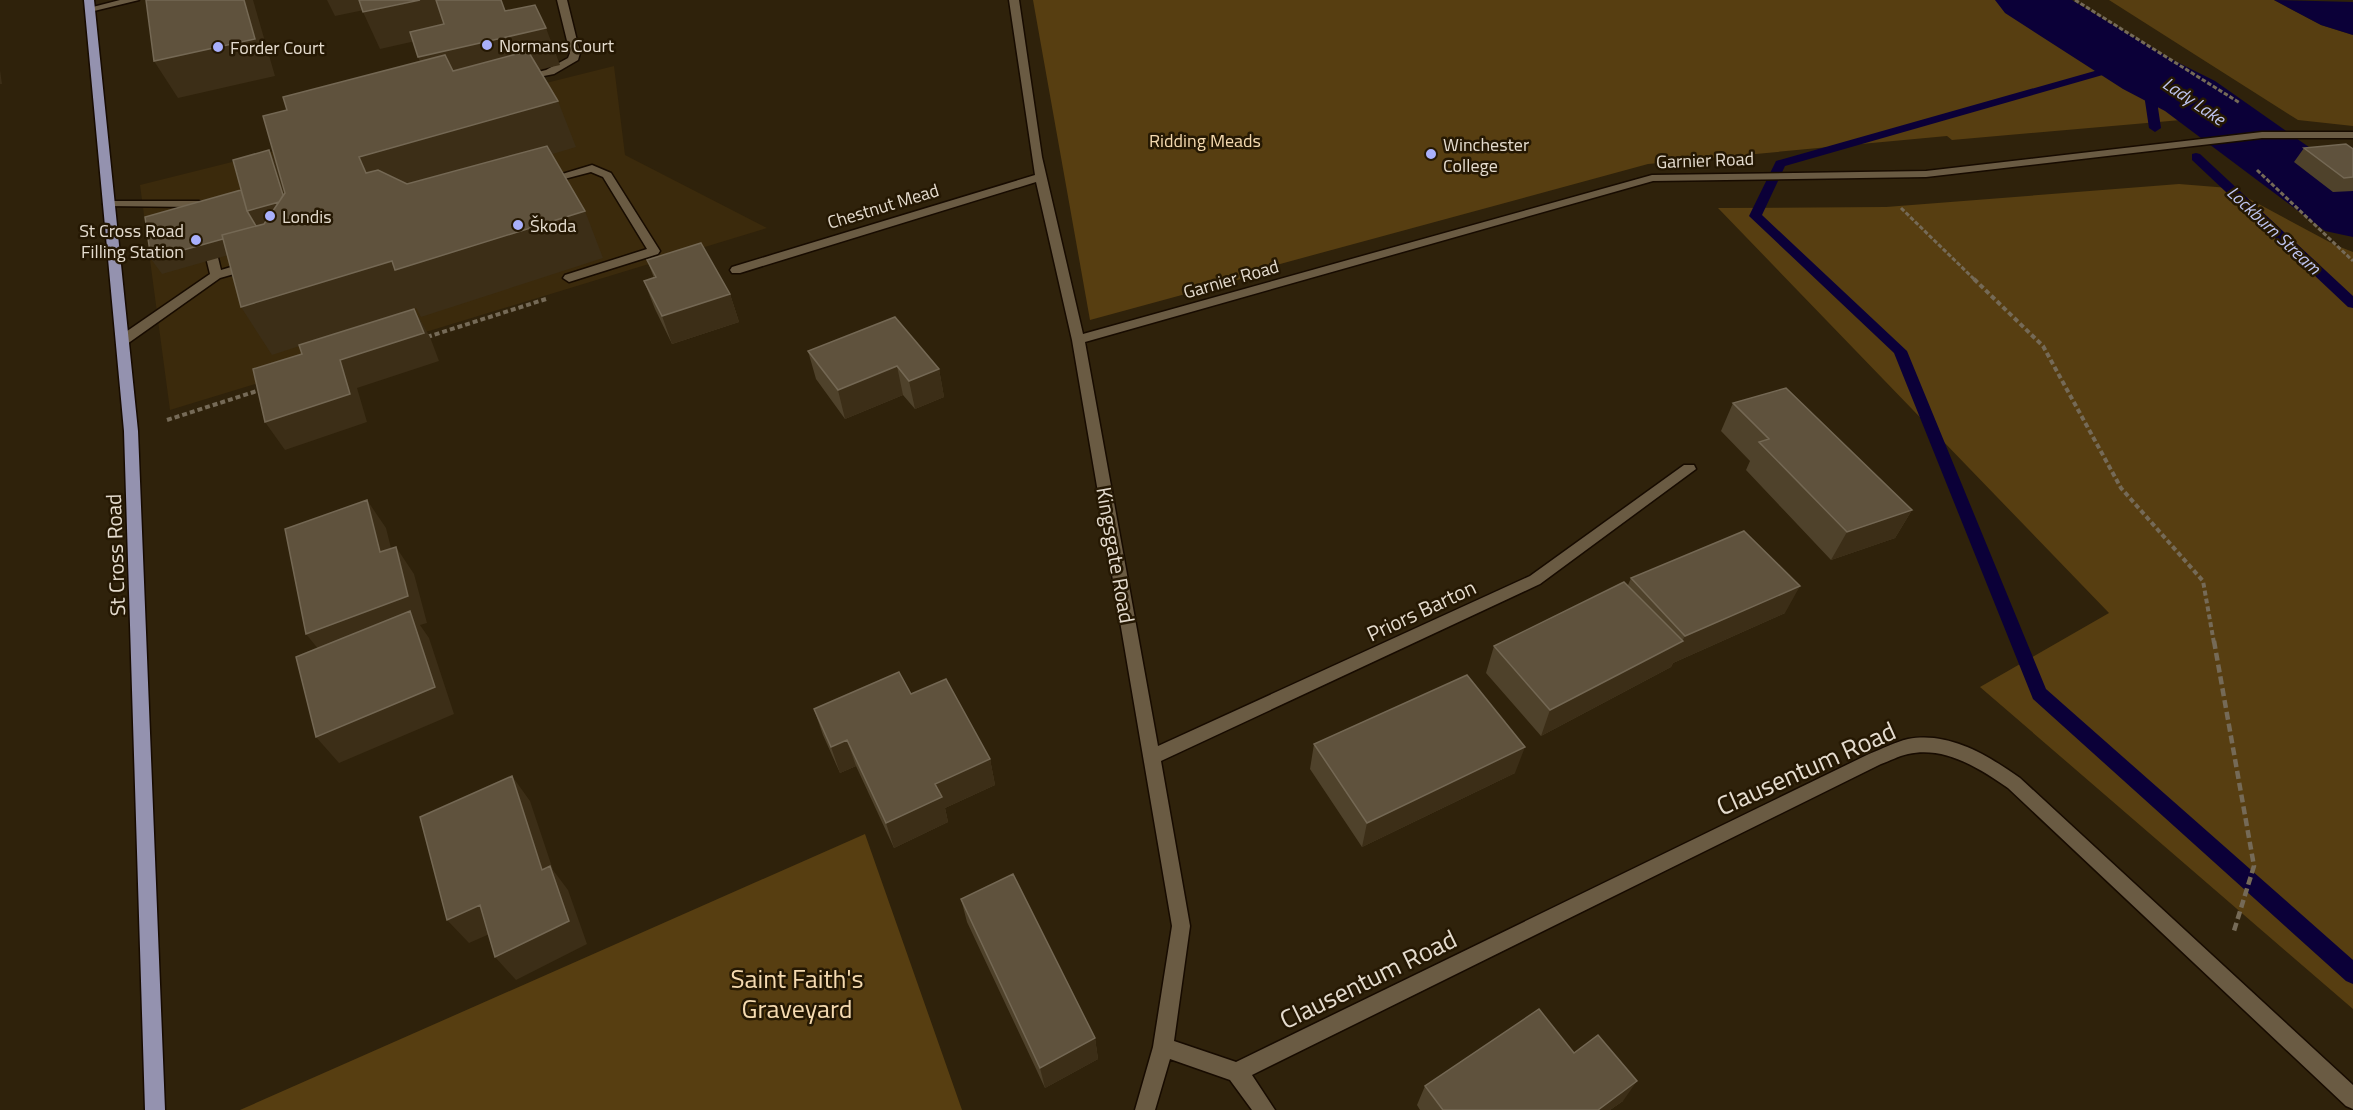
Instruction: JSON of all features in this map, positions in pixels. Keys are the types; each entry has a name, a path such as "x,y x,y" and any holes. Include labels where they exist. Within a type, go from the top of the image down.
{"main road":[{"name":"St Cross Road","path":"89,4 131,431 152,1109"}],"street":[{"path":"89,4 134,0"},
{"path":"515,80 550,72 573,60 575,53 562,0"},
{"name":"Kingsgate Road","path":"1014,0 1040,177 1078,340 1181,926 1163,1047 1145,1110"},
{"name":"Garnier Road","path":"1078,340 1652,178 1926,174 2262,135 2353,135"},
{"path":"535,184 592,168 607,176 654,251 570,278"},
{"name":"Chestnut Mead","path":"736,270 1040,177"},
{"path":"109,204 199,204 216,275"},
{"path":"122,341 216,275 262,262"},
{"name":"Priors Barton","path":"1152,757 1535,580 1689,469"},
{"name":"Clausentum Road","path":"1237,1072 1875,759 1910,746 1948,748 1983,760 2014,783 2353,1099"},
{"path":"1163,1047 1237,1072 1265,1110"}],"path":[{"path":"2075,0 2289,134"},
{"path":"2228,139 2293,207 2353,261"},
{"path":"1866,174 2043,346 2121,488 2203,581 2254,866 2247,891"}],"shaded area":[{"path":"2274,0 2353,2 2353,35 2321,25"},
{"path":"614,66 625,155 767,228 170,410 140,185"}],"green space":[{"name":"Ridding Meads","path":"1033,0 2019,0 2204,118 1952,140 1947,136 1648,164 1258,270 1259,274 1090,320"},
{"path":"2109,0 2274,0 2321,25 2353,35 2353,126 2298,120"},
{"path":"2179,184 2229,188 2335,245 2353,252 2353,1009 1980,687 2109,613 1718,208 1886,207"},
{"name":"Saint Faith's Graveyard","path":"865,834 962,1110 240,1110"}],"building":[{"path":"146,0 244,0 255,39 154,61"},
{"path":"359,0 420,0 363,12"},
{"path":"436,0 501,0 505,11 535,5 546,28 418,57 410,32 444,24"},
{"path":"528,51 558,101 359,157 366,173 378,170 407,184 547,146 585,211 395,270 392,261 241,307 222,235 264,224 285,193 263,116 287,110 283,97 445,55 453,71"},
{"path":"2346,144 2353,149 2353,177 2344,178 2304,148"},
{"path":"269,150 283,195 279,202 247,211 233,160"},
{"path":"241,190 247,211 256,226 222,235 223,239 151,259 145,217"},
{"path":"701,243 730,294 662,316 644,281 656,277 647,260"},
{"path":"414,309 424,333 340,360 350,394 265,422 253,369 302,354 299,345"},
{"path":"895,317 939,369 909,381 897,366 838,390 808,351"},
{"path":"1786,388 1912,510 1847,532 1759,442 1769,439 1733,403"},
{"path":"367,500 380,552 396,547 408,596 306,634 285,529"},
{"path":"1744,531 1800,586 1685,636 1631,578"},
{"path":"1624,582 1683,641 1550,710 1494,646"},
{"path":"410,611 435,687 316,737 296,657"},
{"path":"899,672 911,694 946,679 990,759 935,784 942,797 886,823 847,740 831,747 814,709"},
{"path":"1467,675 1525,747 1367,823 1314,744"},
{"path":"512,776 542,870 550,866 569,921 495,957 480,905 447,920 420,817"},
{"path":"1013,874 1095,1038 1040,1068 961,899"},
{"path":"1539,1009 1574,1053 1598,1035 1637,1081 1598,1110 1443,1110 1425,1086"}],"waterway":[{"name":"Lady Lake","path":"2027,0 2147,74 2190,96 2353,214"},
{"path":"2130,64 1780,164 1755,216 1900,351 2039,694 2353,974"},
{"path":"2147,74 2155,128"},
{"name":"Lockburn Stream","path":"2196,157 2353,304"}],"place":[{"name":"Normans Court","path":"487,45"},
{"name":"Forder Court","path":"218,47"},
{"name":"Winchester College","path":"1431,154"},
{"name":"Londis","path":"270,216"},
{"name":"Škoda","path":"518,225"},
{"name":"St Cross Road Filling Station","path":"196,240"}]}
